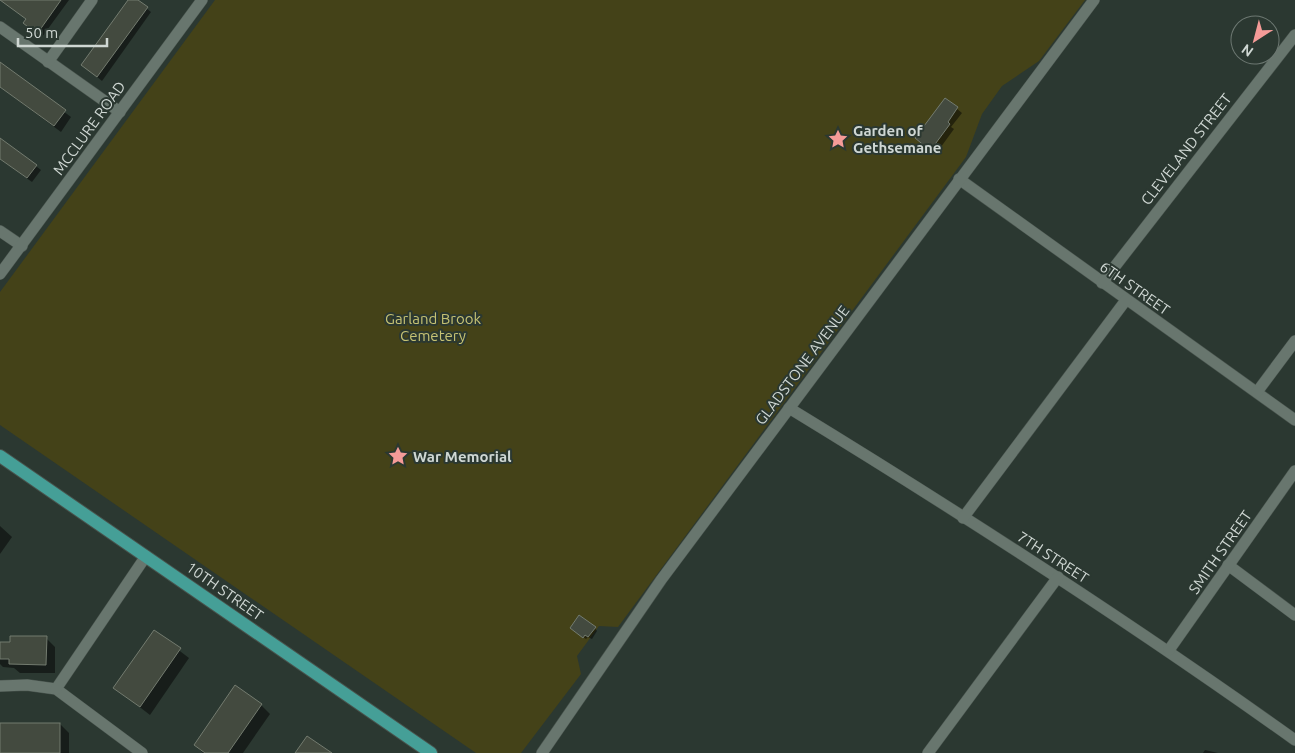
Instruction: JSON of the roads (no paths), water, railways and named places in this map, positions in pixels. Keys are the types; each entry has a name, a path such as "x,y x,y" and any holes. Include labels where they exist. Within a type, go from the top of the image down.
{"main road":[{"name":"10TH STREET","path":"0,456 431,753"}],"street":[{"path":"48,62 92,0"},
{"name":"MCCLURE ROAD","path":"0,274 202,0"},
{"name":"GLADSTONE AVENUE","path":"542,753 661,580 1094,0"},
{"path":"0,27 120,112"},
{"name":"CLEVELAND STREET","path":"1102,283 1295,34"},
{"name":"6TH STREET","path":"959,179 1295,420"},
{"path":"0,232 22,246"},
{"path":"963,518 1126,300"},
{"path":"1257,392 1295,341"},
{"name":"7TH STREET","path":"789,408 1058,577 1169,650 1295,740"},
{"name":"SMITH STREET","path":"1169,650 1295,470"},
{"path":"56,689 146,556"},
{"path":"1228,565 1295,615"},
{"path":"928,753 1058,577"},
{"path":"0,686 27,685 56,689 142,753"}],"place":[{"name":"Garden of Gethsemane","path":"838,139"},
{"name":"War Memorial","path":"398,456"}],"park label":[{"name":"Garland Brook Cemetery","path":"433,326"}]}
